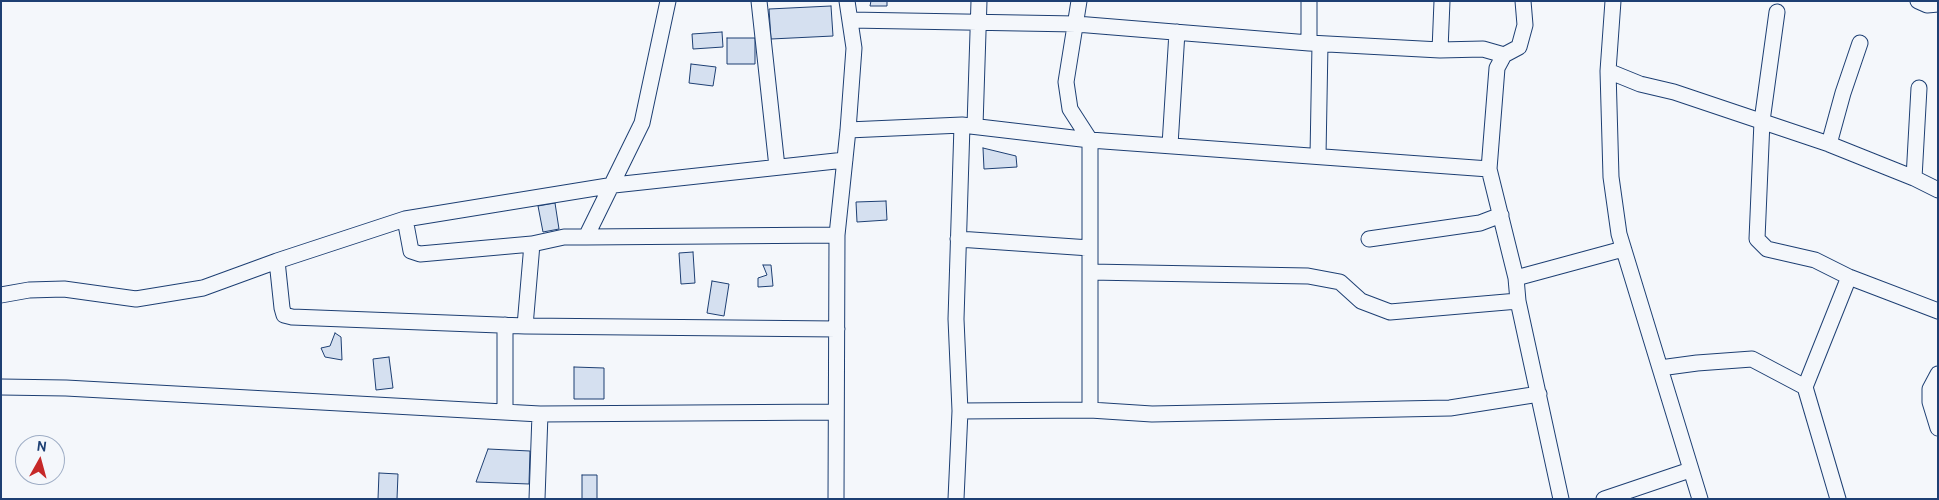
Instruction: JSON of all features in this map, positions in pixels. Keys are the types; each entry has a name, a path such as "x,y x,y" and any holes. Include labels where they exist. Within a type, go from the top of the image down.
{"street":[{"path":"758,1 777,167"},
{"path":"836,499 837,235 854,48 846,1"},
{"path":"956,499 960,411 956,319 958,239 979,23 979,1"},
{"path":"1079,1 1066,82 1070,109 1090,140 1090,410"},
{"path":"1309,1 1315,43 1318,156"},
{"path":"1440,50 1442,1"},
{"path":"1523,1 1525,25 1519,47 1504,55 1497,68 1489,169 1516,278 1518,301 1561,499"},
{"path":"1613,1 1608,71 1611,177 1623,249 1700,499"},
{"path":"1918,1 1927,5 1938,4"},
{"path":"586,238 614,185 642,123 670,2"},
{"path":"1777,12 1762,122 1757,239 1767,249 1815,260 1848,277 1938,311"},
{"path":"850,20 1076,24 1315,43 1440,50 1482,49 1504,55"},
{"path":"1170,145 1177,32"},
{"path":"1829,144 1843,93 1860,43"},
{"path":"1608,71 1640,84 1674,92 1829,144 1914,178 1938,190"},
{"path":"1914,178 1919,88"},
{"path":"848,130 969,125 1090,140 1318,156 1386,164 1489,169"},
{"path":"1,295 29,290 64,289 136,299 203,288 277,261 405,219 614,185 845,160"},
{"path":"1369,239 1480,223 1501,215"},
{"path":"405,219 411,250 420,254 532,244 564,237 837,235"},
{"path":"958,239 1090,248"},
{"path":"525,326 532,244"},
{"path":"1516,278 1623,249"},
{"path":"277,261 282,308 284,315 292,317 525,326 838,329"},
{"path":"1090,272 1308,276 1340,282 1361,301 1390,312 1518,301"},
{"path":"1838,499 1805,387 1848,277"},
{"path":"505,325 505,411"},
{"path":"1660,368 1752,359 1805,387"},
{"path":"1938,374 1930,388 1930,402 1938,428"},
{"path":"1,387 540,414 836,412"},
{"path":"960,411 1090,410 1152,414 1450,408 1539,394"},
{"path":"537,499 540,414"},
{"path":"1604,499 1690,470"}],"building":[{"path":"871,1 887,1 887,6 870,6"},
{"path":"831,6 833,36 771,39 769,9"},
{"path":"722,32 723,47 693,49 692,34"},
{"path":"727,38 755,38 755,64 727,64"},
{"path":"691,64 716,67 713,86 689,83"},
{"path":"983,148 1016,156 1017,167 984,169"},
{"path":"886,201 887,220 857,222 856,202"},
{"path":"555,203 559,229 543,232 538,206"},
{"path":"693,252 695,283 681,284 679,253"},
{"path":"763,265 771,265 773,286 758,287 758,278 767,275"},
{"path":"712,281 729,284 724,316 707,313"},
{"path":"335,333 341,337 342,360 325,357 321,348 330,346"},
{"path":"389,357 393,388 376,390 373,359"},
{"path":"574,367 604,368 604,399 574,399"},
{"path":"488,449 530,451 529,484 476,482"},
{"path":"379,473 398,474 397,499 378,499"},
{"path":"582,475 597,475 597,499 582,499"}]}
